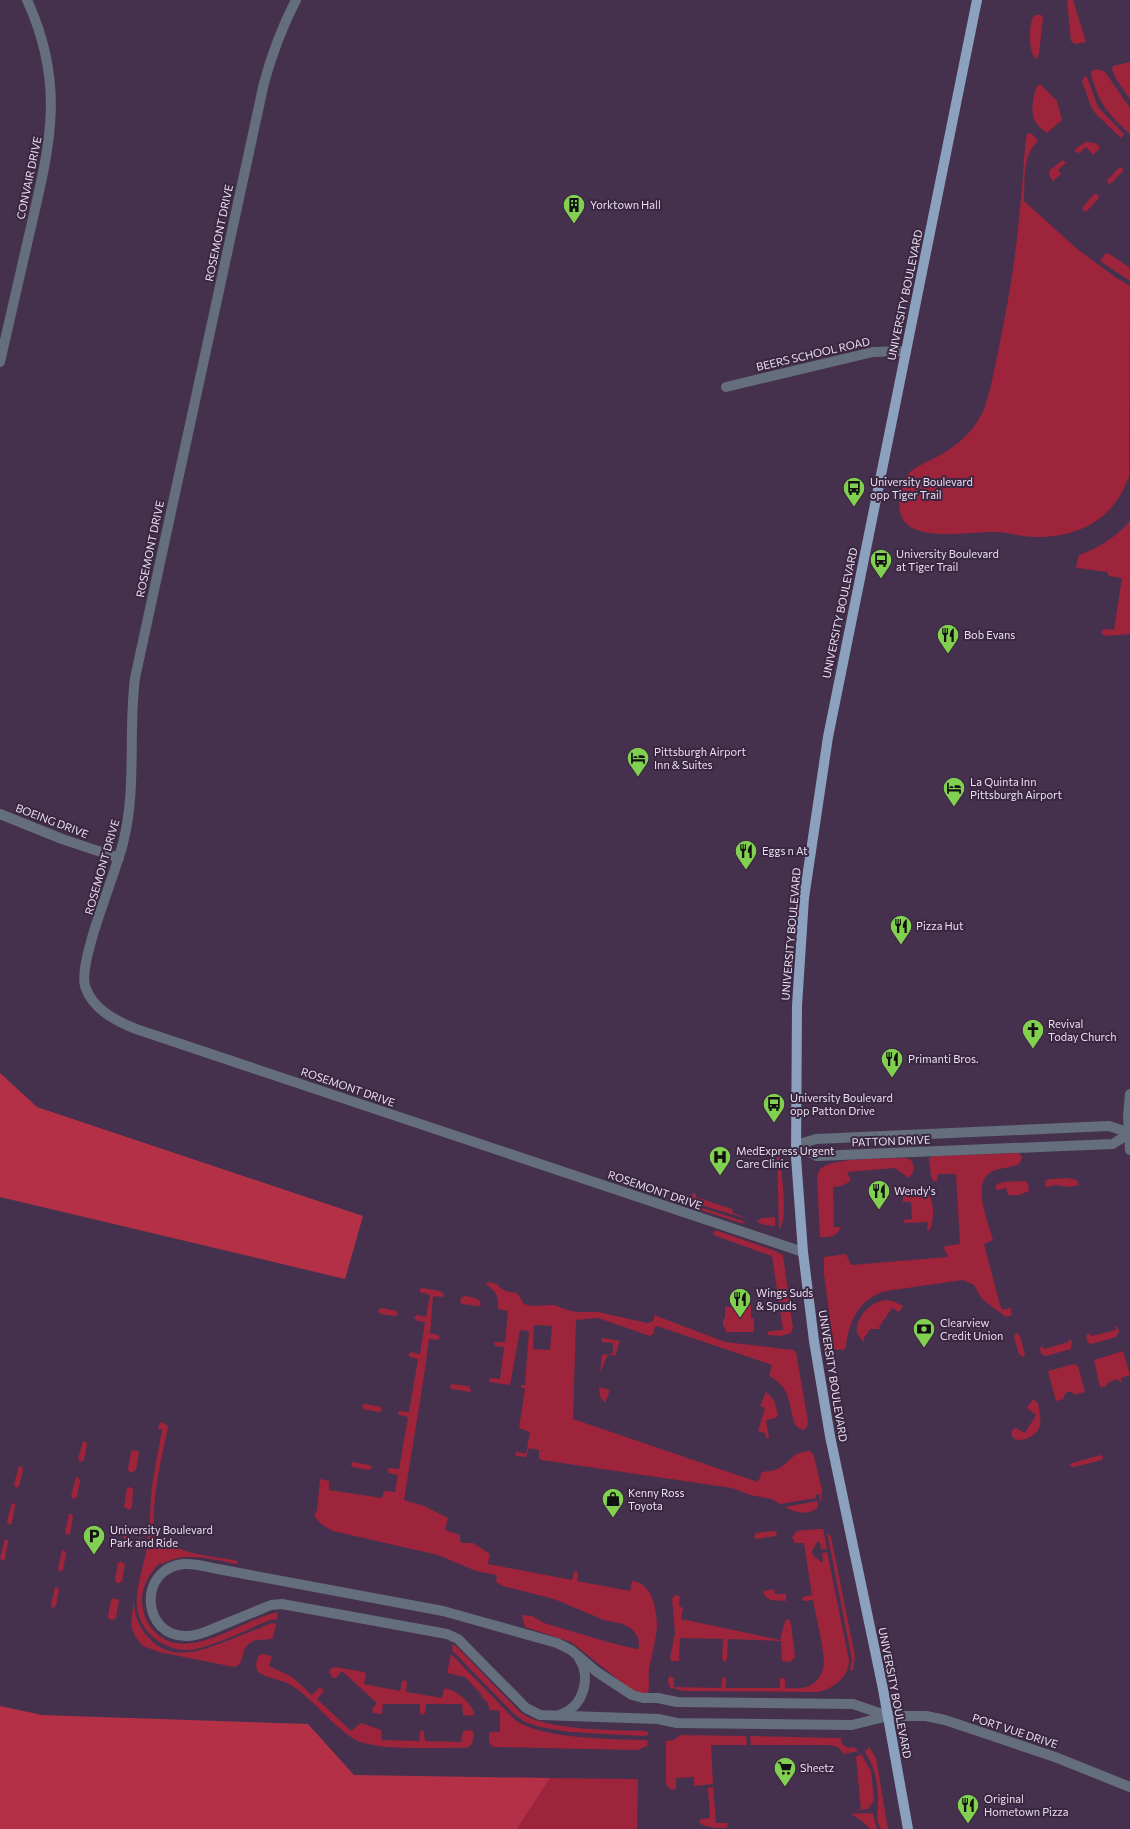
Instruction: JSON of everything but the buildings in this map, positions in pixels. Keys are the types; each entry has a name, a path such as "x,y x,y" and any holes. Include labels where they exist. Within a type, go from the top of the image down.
{"main road":[{"name":"UNIVERSITY BOULEVARD","path":"908,1829 888,1716 830,1436 814,1341 804,1252 796,1145 797,998 804,898 834,707 977,0"}],"street":[{"name":"CONVAIR DRIVE","path":"0,362 43,176 50,132 51,92 47,58 37,23 27,0"},
{"name":"ROSEMONT DRIVE","path":"296,0 276,44 264,83 135,678 131,707 130,811 119,858 89,950 84,975 85,985 89,994 101,1010 112,1018 136,1029 804,1252"},
{"name":"BEERS SCHOOL ROAD","path":"726,387 873,352 906,351"},
{"name":"BOEING DRIVE","path":"0,814 54,837 119,858"},
{"path":"1130,1094 1128,1116 1130,1150"},
{"name":"PATTON DRIVE","path":"796,1145 816,1139 1108,1126 1130,1133"},
{"name":"PATTON DRIVE","path":"796,1145 817,1156 1113,1144 1130,1133"},
{"path":"192,1564 443,1611 557,1643 565,1646 577,1654 611,1682 637,1697 677,1702 853,1704 888,1716 852,1725 677,1723 658,1719 540,1715 526,1708 458,1640 447,1634 282,1604 271,1605 198,1634 181,1636 168,1632 157,1622 150,1604 151,1591 157,1579 167,1570 179,1565 192,1564"},
{"path":"556,1716 567,1712 574,1707 585,1688 585,1672 577,1654"},
{"name":"PORT VUE DRIVE","path":"888,1716 918,1715 945,1720 1055,1757 1130,1787"}],"shaded area":[{"path":"1067,0 1073,0 1086,42 1075,44 1071,41"},
{"path":"1035,15 1041,15 1043,18 1039,54 1036,59 1033,56 1030,44 1031,24"},
{"path":"1130,62 1130,99 1116,79 1112,69 1113,66"},
{"path":"1098,69 1105,72 1130,108 1130,134 1115,120 1101,101 1091,75 1092,71"},
{"path":"1085,76 1087,77 1098,107 1124,134 1121,138 1095,113 1082,81"},
{"path":"1040,84 1057,101 1062,120 1047,133 1038,125 1033,117 1034,95"},
{"path":"1027,133 1032,134 1038,141 1029,153 1025,169 1024,201 1076,248 1115,277 1130,286 1129,476 1123,491 1114,504 1104,514 1093,523 1066,534 1035,537 994,532 943,534 916,530 907,524 901,515 899,505 900,493 906,477 915,468 941,455 957,444 971,430 981,415 989,393 1008,302 1013,269"},
{"path":"1086,142 1095,143 1099,146 1099,149 1093,155 1086,147 1079,153 1075,152 1075,149"},
{"path":"1063,160 1066,163 1058,170 1061,174 1053,181 1049,175 1050,170"},
{"path":"1120,167 1123,171 1109,185 1107,180"},
{"path":"1094,194 1097,194 1099,198 1087,211 1084,211 1082,208"},
{"path":"1108,253 1130,268 1130,281 1100,261 1105,254"},
{"path":"1130,521 1130,634 1104,636 1101,632 1104,629 1114,630 1122,578 1109,576 1107,572 1076,567 1079,555 1107,541"},
{"path":"0,1073 37,1107 363,1216 345,1279 0,1197"},
{"path":"777,1153 780,1157 784,1206 784,1216 779,1230"},
{"path":"1019,1153 1022,1157 1020,1163 993,1171 986,1176 982,1193 982,1202 993,1240 984,1244 1000,1305 1002,1310 1011,1308 1012,1315 1006,1317 982,1299 974,1285 963,1280 886,1291 877,1294 862,1305 852,1320 846,1348 842,1350 834,1349 824,1274 824,1257 846,1254 851,1265 948,1257 944,1248 945,1246 960,1244 956,1174 938,1174 937,1181 933,1181 929,1158 934,1156"},
{"path":"904,1158 910,1159 913,1164 913,1171 909,1178 895,1168 847,1172 851,1181 841,1186 833,1187 834,1227 841,1227 833,1236 820,1237 817,1177 820,1169 836,1162"},
{"path":"1067,1178 1077,1180 1079,1185 1069,1187 1056,1185 1046,1187 1045,1181 1050,1179"},
{"path":"1026,1181 1029,1191 1019,1195 1008,1195 1006,1188 998,1190 995,1188 997,1184 1003,1182"},
{"path":"693,1193 696,1194 696,1197 732,1209 733,1213 748,1219 697,1204 691,1200"},
{"path":"923,1194 929,1196 933,1208 933,1218 929,1231 927,1229 928,1222 904,1223 904,1220 912,1219 911,1202 903,1202 903,1195"},
{"path":"696,1206 746,1223 741,1223 693,1207"},
{"path":"775,1217 775,1226 757,1222 761,1218"},
{"path":"714,1231 718,1231 773,1250 783,1255 793,1328 791,1333 781,1336 767,1335 769,1331 783,1330 772,1256 716,1236 713,1234"},
{"path":"489,1282 497,1284 503,1290 517,1293 524,1304 532,1306 555,1305 577,1312 598,1312 647,1323 654,1320 654,1315 725,1342 793,1350 796,1352 808,1422 807,1427 803,1430 797,1427 794,1421 785,1390 779,1382 769,1376 772,1365 657,1326 655,1327 653,1334 650,1336 598,1318 576,1320 573,1419 758,1482 762,1472 772,1471 779,1468 799,1453 809,1451 814,1457 822,1490 821,1503 819,1494 816,1495 816,1498 780,1504 772,1499 750,1495 732,1488 541,1460 539,1458 539,1450 529,1448 526,1457 516,1456 515,1454 517,1452 526,1454 530,1432 519,1428 525,1389 521,1387 521,1385 525,1385 529,1331 520,1330 510,1385 489,1382 491,1378 500,1379 504,1347 495,1346 494,1342 505,1342 508,1311 498,1309 496,1294 485,1284","holes":["534,1325 552,1326 550,1350 533,1349"]},
{"path":"420,1289 440,1291 444,1294 443,1297 433,1296 430,1333 440,1337 438,1340 429,1339 404,1500 424,1506 448,1518 445,1530 460,1535 460,1541 462,1543 473,1543 490,1554 488,1564 572,1580 574,1572 577,1571 577,1581 630,1591 632,1581 644,1586 649,1591 652,1598 656,1612 657,1626 649,1669 648,1693 639,1693 629,1688 571,1642 525,1627 522,1615 532,1616 544,1623 608,1642 636,1649 639,1648 638,1637 632,1629 623,1624 604,1620 554,1599 503,1586 496,1582 497,1575 476,1571 438,1555 333,1531 321,1524 314,1516 317,1510 320,1479 329,1481 329,1490 382,1498 384,1491 395,1492 398,1475 389,1473 387,1470 390,1468 399,1469 408,1417 399,1415 398,1412 409,1412 418,1359 408,1355 411,1352 420,1354 425,1322 417,1321 414,1317 417,1315 426,1317 430,1295 420,1292"},
{"path":"464,1296 479,1300 481,1305 461,1304 460,1299"},
{"path":"885,1300 893,1301 903,1306 899,1312 892,1308 879,1327 880,1329 870,1329 864,1338 864,1343 857,1333 857,1327 861,1316 869,1307"},
{"name":"Wings Suds & Spuds","path":"739,1305 751,1305 751,1318 754,1318 754,1332 726,1332 725,1327 723,1327 725,1307 738,1307"},
{"path":"382,1308 397,1311 398,1315 380,1314 378,1310"},
{"path":"1115,1326 1119,1331 1116,1337 1091,1344 1088,1343 1086,1337 1087,1334 1089,1333 1091,1336 1116,1330"},
{"path":"1016,1333 1020,1336 1025,1354 1023,1357 1019,1354 1014,1337"},
{"path":"603,1338 620,1341 615,1356 608,1354 600,1373 602,1355 613,1353 613,1343 602,1342 601,1339"},
{"path":"1069,1339 1072,1341 1071,1349 1046,1356 1041,1354 1040,1348 1042,1346 1044,1349 1069,1342"},
{"path":"1123,1351 1130,1375 1121,1378 1122,1383 1116,1379 1108,1383 1106,1386 1100,1387 1094,1360"},
{"path":"1074,1364 1078,1366 1085,1392 1074,1395 1072,1392 1067,1392 1064,1399 1056,1401 1048,1371"},
{"path":"451,1384 469,1386 471,1390 470,1392 452,1389 450,1387"},
{"path":"599,1387 610,1390 605,1403 600,1396"},
{"path":"766,1392 774,1400 778,1415 776,1418 766,1420 769,1438 766,1438 765,1433 758,1431 765,1408 760,1406"},
{"path":"1033,1399 1038,1403 1040,1427 1035,1434 1026,1439 1014,1439 1011,1434 1013,1429 1016,1428 1025,1433 1036,1415 1027,1408"},
{"path":"365,1404 381,1407 382,1411 379,1412 363,1409 362,1405"},
{"path":"160,1422 168,1427 154,1504 154,1530 171,1545 181,1549 192,1553 238,1561 237,1564 208,1558 189,1557 171,1560 162,1564 160,1563 151,1573 143,1590 143,1610 148,1624 158,1635 171,1642 186,1644 217,1636 264,1616 278,1612 277,1620 273,1619 205,1647 185,1650 169,1647 155,1639 144,1627 138,1613 137,1597 146,1555 152,1486 162,1429 158,1429"},
{"path":"83,1441 87,1444 84,1460 80,1462 78,1459"},
{"path":"133,1450 138,1451 139,1453 136,1470 129,1472 128,1469 131,1452"},
{"path":"1101,1455 1103,1457 1102,1460 1074,1467 1069,1466 1072,1463"},
{"path":"352,1462 370,1465 372,1468 368,1470 352,1467"},
{"path":"19,1466 22,1467 23,1470 19,1486 16,1488 14,1484"},
{"path":"76,1477 78,1477 80,1481 77,1497 73,1499 71,1496"},
{"path":"129,1487 133,1489 132,1507 129,1510 124,1507 127,1488"},
{"path":"817,1501 818,1507 806,1513 793,1511 785,1507"},
{"path":"12,1503 15,1504 15,1506 12,1523 9,1525 7,1521"},
{"path":"69,1514 72,1514 73,1517 70,1534 66,1535 65,1531"},
{"path":"126,1525 130,1526 128,1544 125,1547 122,1544"},
{"path":"823,1529 827,1549 821,1549 820,1542 817,1542 812,1551 813,1555 821,1562 823,1561 822,1553 827,1552 849,1660 843,1677 829,1688 818,1692 683,1691 673,1688 671,1689 668,1682 669,1676 674,1678 674,1687 721,1688 722,1679 724,1677 726,1678 726,1688 780,1688 780,1679 783,1678 785,1679 785,1688 804,1688 810,1686 816,1681 822,1672 824,1657 813,1600 804,1601 802,1599 803,1597 812,1595 804,1543 795,1543 792,1537 797,1531"},
{"path":"777,1532 776,1536 755,1539 754,1537 756,1533"},
{"path":"827,1532 831,1537 855,1656 853,1670 850,1670 852,1660"},
{"path":"5,1539 8,1540 8,1542 5,1559 2,1561 0,1558"},
{"path":"62,1550 65,1551 66,1554 63,1570 59,1572 58,1568"},
{"path":"120,1561 125,1564 122,1581 117,1583 115,1580 118,1563"},
{"path":"55,1587 59,1590 56,1606 52,1609 51,1605"},
{"path":"774,1589 775,1594 786,1594 786,1601 770,1600 764,1595 764,1591"},
{"path":"675,1595 680,1596 679,1606 683,1608 681,1619 780,1640 785,1621 789,1619 795,1657 790,1662 782,1661 781,1641 728,1639 727,1659 725,1662 722,1659 723,1639 680,1638 679,1661 672,1661 670,1658 675,1633 672,1599"},
{"path":"134,1596 134,1607 138,1622 147,1636 156,1645 166,1650 186,1653 197,1651 272,1623 276,1624 273,1638 256,1640 249,1644 244,1650 241,1662 234,1667 159,1652 143,1646 136,1638 131,1625"},
{"path":"114,1598 119,1600 116,1618 113,1620 109,1619 108,1617 111,1600"},
{"path":"453,1644 520,1712 531,1718 545,1723 562,1726 598,1730 645,1731 648,1732 648,1735 570,1732 540,1727 525,1722 513,1713 452,1650"},
{"path":"263,1654 272,1656 269,1666 292,1677 312,1695 319,1688 323,1689 323,1692 317,1699 351,1731 361,1723 381,1730 382,1740 419,1741 420,1732 422,1730 424,1732 425,1741 461,1742 463,1731 471,1730 474,1733 472,1742 470,1746 466,1748 408,1748 377,1746 354,1739 339,1728 297,1689 287,1683 258,1672 256,1666 257,1659 259,1655"},
{"path":"451,1654 515,1720 527,1726 541,1731 577,1737 644,1740 648,1741 647,1746 638,1750 493,1747 489,1742 489,1733 500,1732 500,1711 490,1710 487,1702 481,1696 482,1695 465,1677 447,1673"},
{"path":"335,1667 364,1672 366,1675 364,1684 400,1691 402,1682 405,1680 407,1682 406,1692 442,1698 444,1689 448,1689 463,1697 471,1706 474,1714 471,1716 463,1715 462,1704 426,1704 425,1713 423,1715 420,1713 420,1704 383,1704 382,1714 373,1713 372,1709 377,1703 342,1671 336,1678 333,1678 329,1672 331,1668"},
{"path":"0,1706 42,1715 308,1724 354,1775 550,1778 517,1829 0,1829"},
{"path":"681,1735 746,1736 747,1745 711,1745 713,1784 694,1786 694,1777 676,1778 676,1789 672,1790 667,1786 666,1782 666,1741 673,1740"},
{"path":"750,1736 841,1738 842,1744 848,1748 854,1747 858,1751 844,1754 838,1747 829,1745 751,1745"},
{"path":"869,1747 876,1758 888,1829 881,1829 878,1821 877,1782 874,1769 865,1752"},
{"path":"861,1754 871,1771 874,1800 868,1809 850,1811 861,1809 856,1757"},
{"path":"550,1778 638,1779 637,1829 517,1829"},
{"path":"713,1787 716,1823 727,1823 728,1826 726,1828 708,1827 699,1822 701,1819 710,1818 708,1788"},
{"path":"851,1814 873,1814 877,1829 870,1829 862,1821"}],"place":[{"name":"Yorktown Hall","path":"574,224"},
{"name":"University Boulevard opp Tiger Trail","path":"854,508"},
{"name":"University Boulevard at Tiger Trail","path":"881,580"},
{"name":"Bob Evans","path":"948,654"},
{"name":"Pittsburgh Airport Inn & Suites","path":"638,778"},
{"name":"La Quinta Inn Pittsburgh Airport","path":"954,808"},
{"name":"Eggs n At","path":"746,870"},
{"name":"Pizza Hut","path":"901,946"},
{"name":"Revival Today Church","path":"1033,1050"},
{"name":"Primanti Bros.","path":"892,1078"},
{"name":"University Boulevard opp Patton Drive","path":"774,1124"},
{"name":"MedExpress Urgent Care Clinic","path":"720,1176"},
{"name":"Wendy's","path":"879,1210"},
{"name":"Wings Suds & Spuds","path":"740,1318"},
{"name":"Clearview Credit Union","path":"924,1348"},
{"name":"Kenny Ross Toyota","path":"613,1518"},
{"name":"University Boulevard Park and Ride","path":"94,1556"},
{"name":"Sheetz","path":"785,1788"},
{"name":"Original Hometown Pizza","path":"968,1824"}]}
